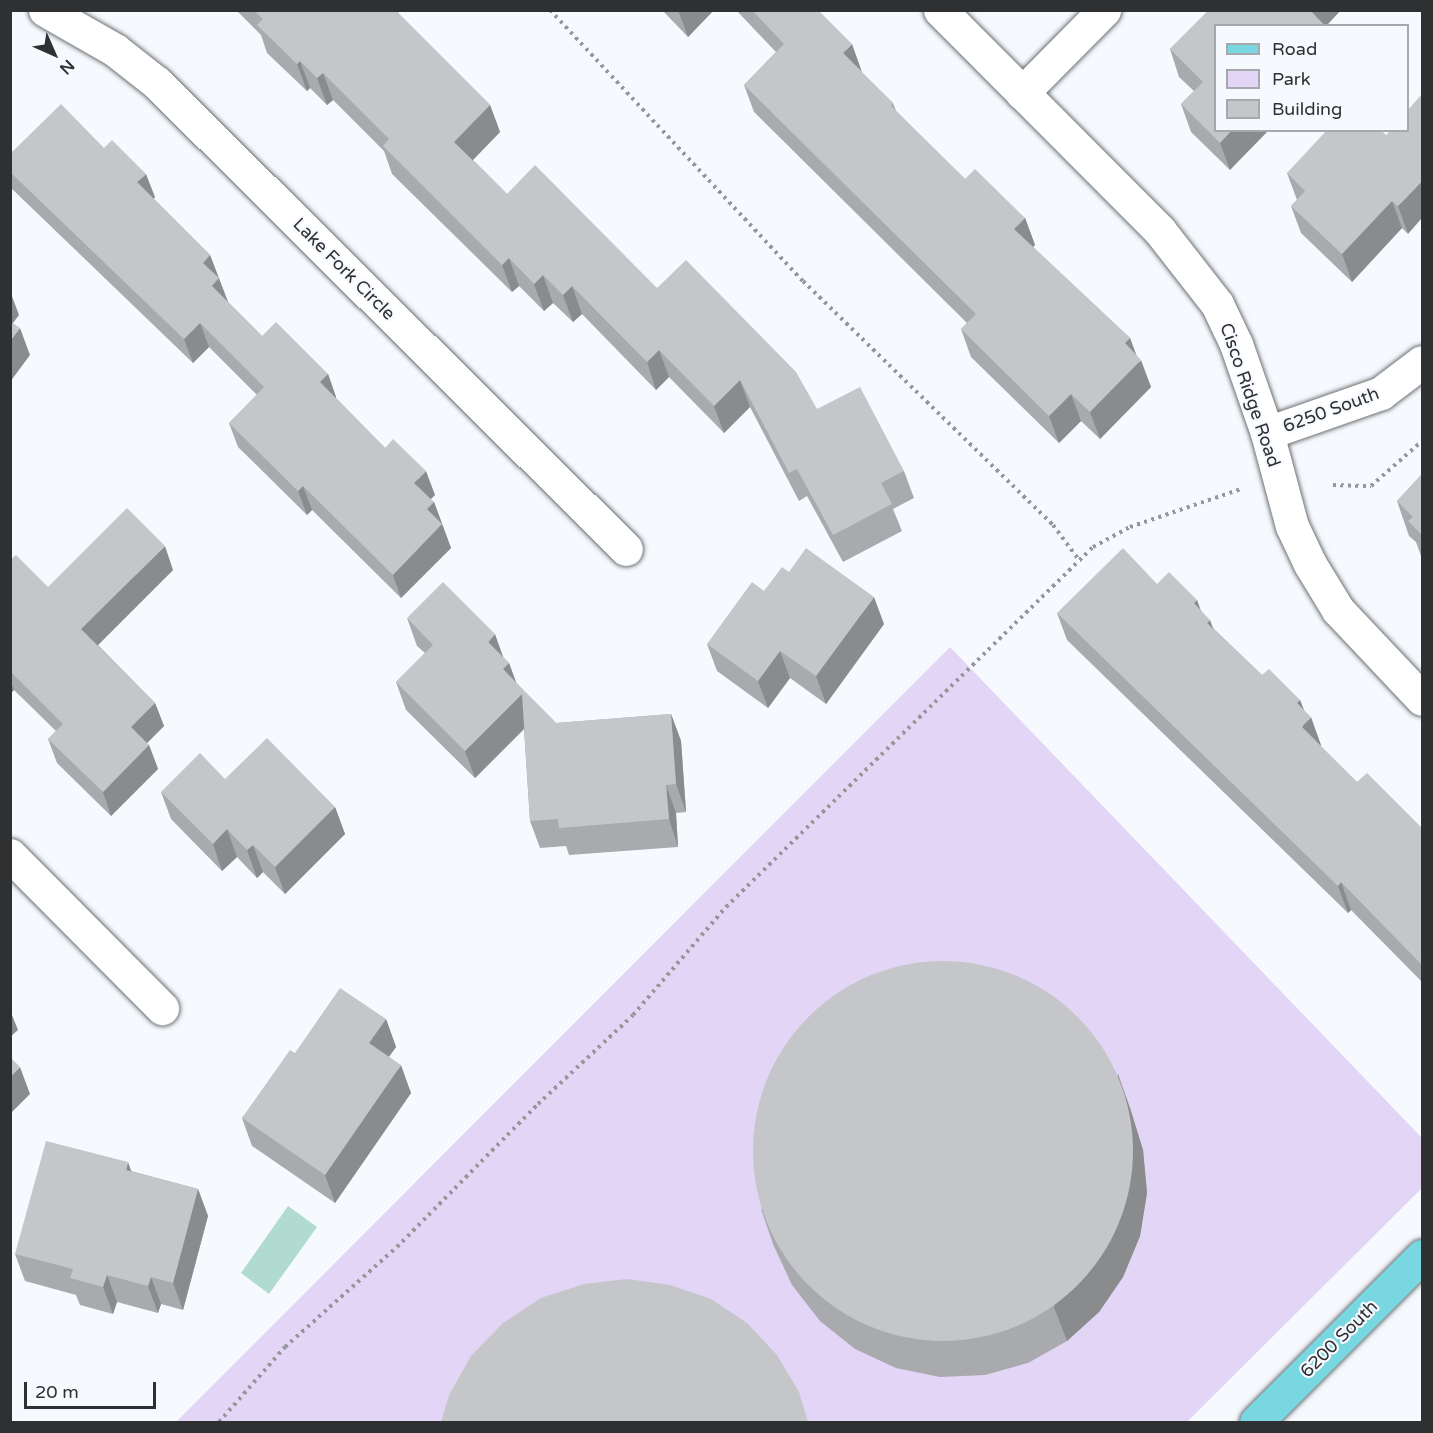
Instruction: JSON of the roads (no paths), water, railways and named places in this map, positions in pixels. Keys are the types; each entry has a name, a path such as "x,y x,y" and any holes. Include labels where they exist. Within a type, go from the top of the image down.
{"main road":[{"name":"6200 South","path":"1256,1422 1422,1256"}],"street":[{"name":"Lake Fork Circle","path":"45,10 115,50 158,83 626,549"},
{"name":"Cisco Ridge Road","path":"939,10 1160,231 1190,266 1216,304 1236,344 1267,433 1292,526 1310,564 1338,610 1422,699"},
{"path":"1022,93 1104,10"},
{"name":"6250 South","path":"1267,433 1381,393 1422,362"},
{"path":"10,855 162,1008"}]}
